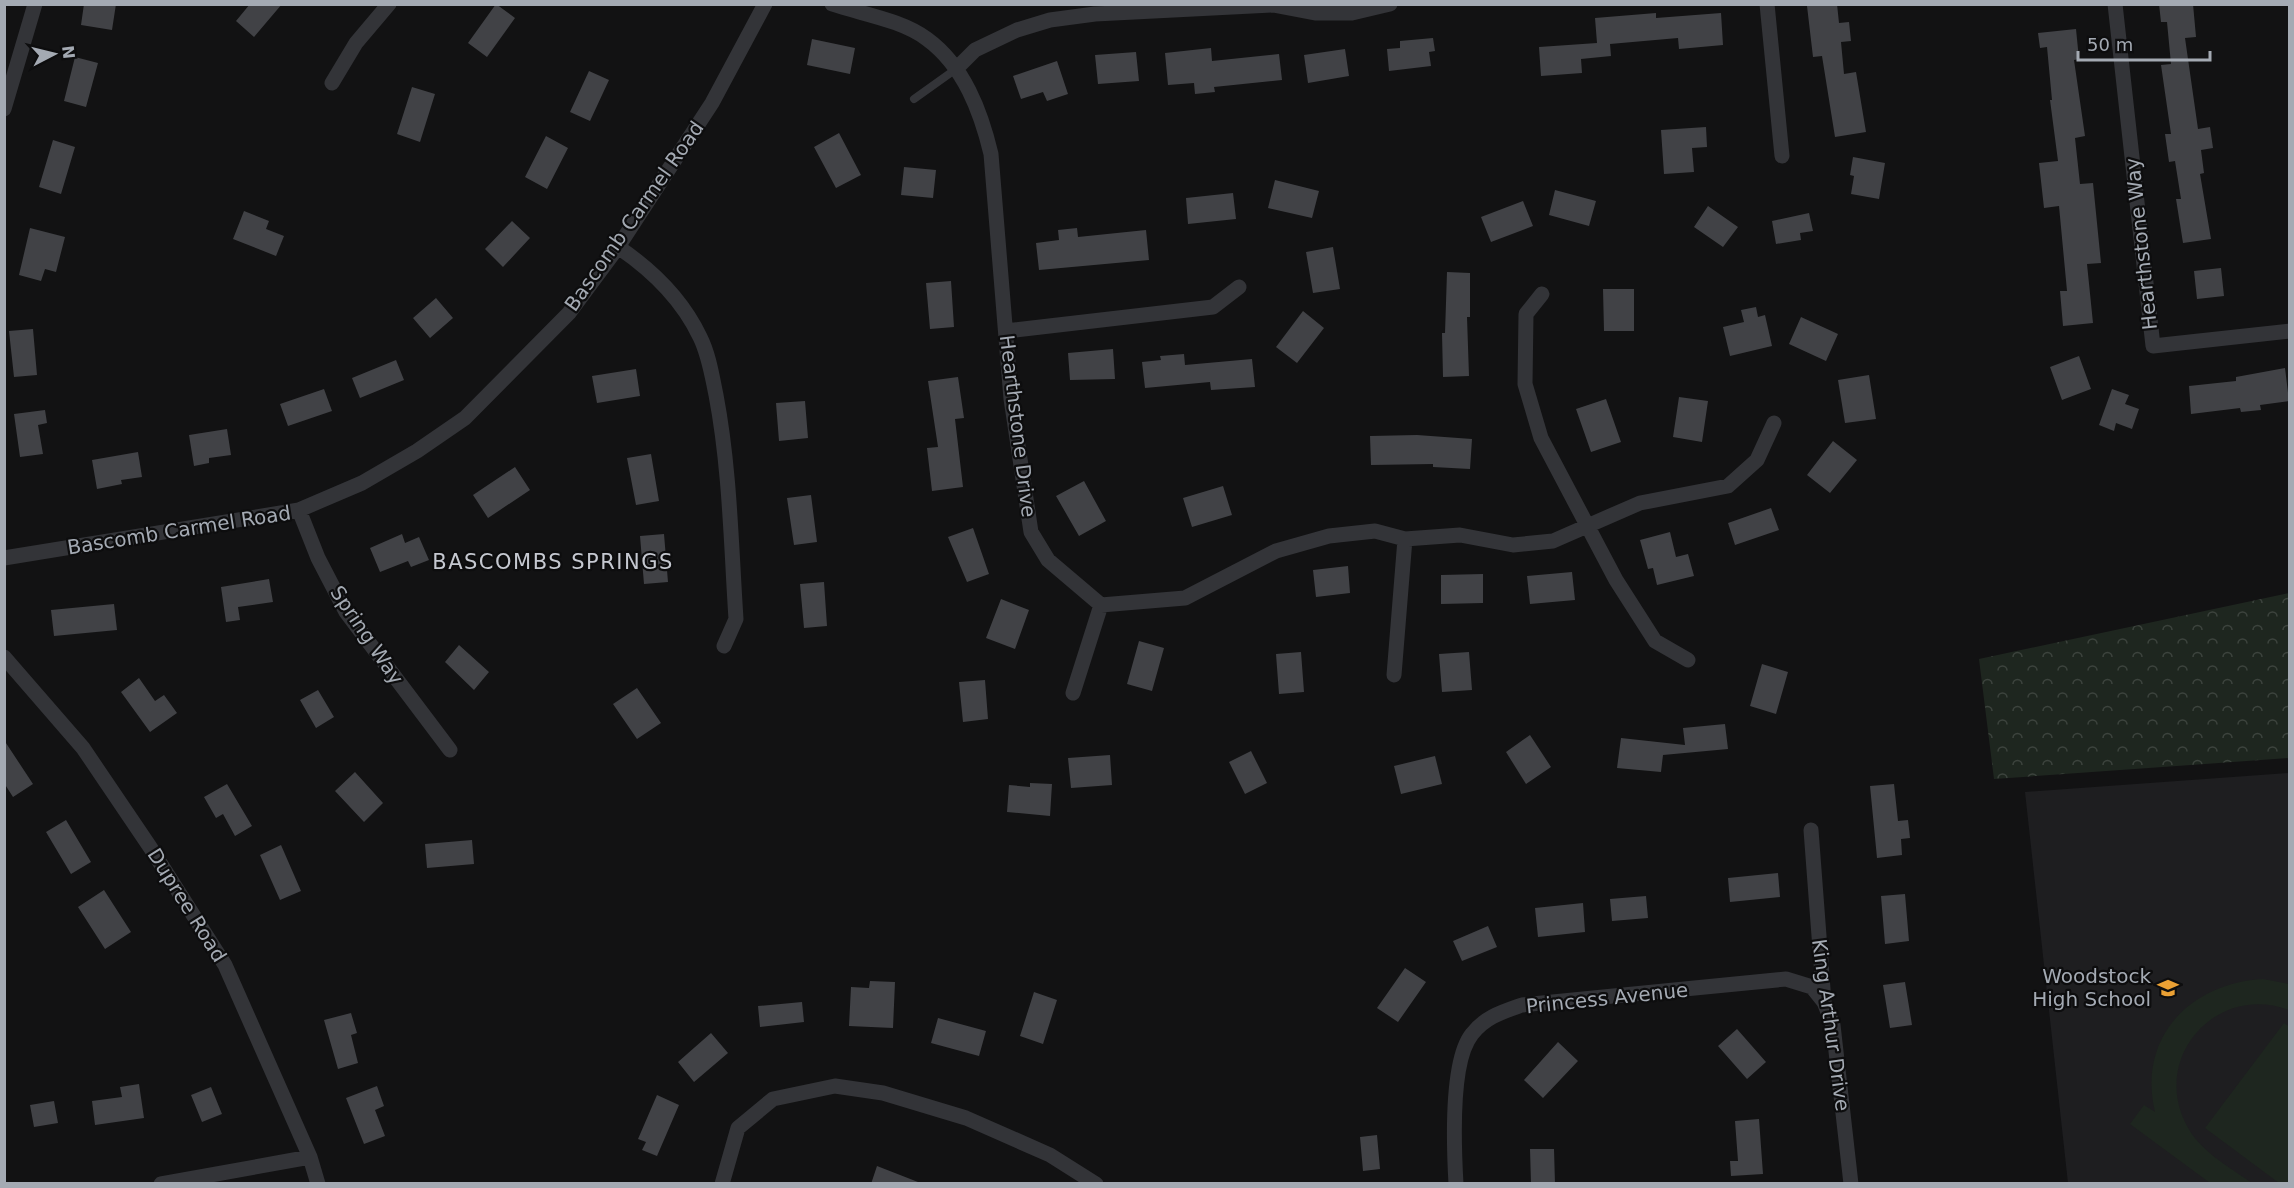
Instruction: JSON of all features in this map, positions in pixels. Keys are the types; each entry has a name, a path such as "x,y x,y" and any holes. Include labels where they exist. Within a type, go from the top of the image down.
{"street":[{"path":"4,109 36,4"},
{"path":"332,83 356,43 389,4"},
{"name":"Bascomb Carmel Road","path":"4,558 298,510 362,483 417,452 465,418 569,313 618,248 712,103 765,4"},
{"name":"Hearthstone Drive","path":"832,4 904,27 927,39 956,69 982,117 991,154 1011,399 1031,532 1048,560 1101,605"},
{"path":"956,69 975,50 1017,30 1050,20 1095,14 1273,5 1315,13 1352,13 1390,4"},
{"path":"1767,4 1782,156"},
{"name":"Hearthstone Way","path":"2115,4 2152,346 2289,331"},
{"path":"618,248 647,267 677,300 701,338 711,371 723,436 736,619 724,646"},
{"path":"1006,331 1213,307 1239,287"},
{"path":"1542,294 1526,314 1525,384 1541,438 1616,580 1655,641 1688,660"},
{"path":"1073,693 1101,605 1185,598 1276,551 1329,536 1375,531 1405,538 1460,535 1513,545 1553,541 1640,503 1728,486 1757,460 1773,423"},
{"name":"Spring Way","path":"298,510 318,558 346,612 450,750"},
{"path":"1394,675 1405,538"},
{"name":"Dupree Road","path":"4,657 83,748 150,847 225,965 310,1157 318,1184"},
{"name":"King Arthur Drive","path":"1811,830 1824,1002 1833,1025 1851,1184"},
{"name":"Princess Avenue","path":"1456,1184 1454,1150 1458,1067 1470,1036 1491,1016 1522,1005 1786,979 1812,987 1824,1002"},
{"path":"722,1184 738,1128 773,1099 835,1086 883,1094 966,1118 1050,1155 1096,1184"},
{"path":"161,1184 310,1157"}],"lane":[{"path":"915,99 956,69"}],"shaded area":[{"name":"Woodstock High School","path":"2289,773 2289,1183 2068,1183 2025,792"}],"green space":[{"path":"2289,593 2289,758 1994,779 1979,659"},
{"path":"2263,979 2289,984 2289,1010 2262,1004 2237,1007 2215,1017 2197,1032 2184,1052 2177,1075 2178,1100 2187,1126 2193,1135 2216,1158 2252,1183 2210,1183 2130,1124 2144,1105 2155,1112 2152,1085 2154,1060 2162,1038 2175,1019 2192,1003 2213,991 2237,983"},
{"path":"2284,1023 2290,1027 2289,1184 2279,1183 2205,1128"}],"building":[{"path":"84,4 116,4 112,30 81,25"},
{"path":"250,4 282,4 254,37 236,21"},
{"path":"496,4 515,18 487,57 468,43"},
{"path":"1837,4 1839,23 1849,22 1851,41 1841,42 1844,74 1856,72 1866,132 1835,137 1822,56 1813,57 1807,6"},
{"path":"2159,4 2193,4 2196,37 2185,38 2198,129 2210,127 2213,148 2201,150 2204,173 2200,174 2211,239 2183,243 2176,199 2181,199 2175,161 2169,162 2165,134 2171,134 2161,65 2171,64 2167,22 2161,22"},
{"path":"1656,13 1656,18 1721,13 1723,45 1679,49 1678,38 1610,44 1611,56 1581,59 1582,73 1541,76 1539,47 1597,43 1595,18"},
{"path":"2076,29 2079,59 2074,60 2085,136 2075,138 2080,184 2093,183 2101,263 2087,264 2093,323 2063,326 2060,291 2067,291 2059,206 2044,208 2039,163 2058,161 2050,100 2052,100 2047,47 2040,48 2038,33"},
{"path":"1433,38 1435,51 1429,52 1431,66 1389,71 1387,49 1400,48 1400,41"},
{"path":"812,39 855,48 850,74 807,65"},
{"path":"1211,48 1212,61 1279,54 1282,80 1214,87 1215,92 1195,94 1194,83 1168,85 1165,53"},
{"path":"1345,49 1349,76 1308,83 1304,55"},
{"path":"1136,52 1139,81 1098,84 1095,55"},
{"path":"75,57 98,63 86,107 64,101"},
{"path":"1057,61 1068,94 1047,101 1043,92 1021,99 1013,76"},
{"path":"589,71 609,80 590,121 570,112"},
{"path":"412,87 435,94 420,142 397,134"},
{"path":"1706,127 1707,147 1692,148 1694,172 1664,174 1661,130"},
{"path":"839,133 861,175 836,188 814,147"},
{"path":"546,136 568,148 547,189 525,177"},
{"path":"53,140 75,147 61,194 39,187"},
{"path":"1853,157 1885,163 1879,199 1851,194 1854,176 1850,175"},
{"path":"904,167 936,170 933,198 901,195"},
{"path":"1275,180 1319,191 1312,218 1268,208"},
{"path":"1555,190 1596,201 1589,226 1549,215"},
{"path":"1233,193 1236,219 1188,224 1186,198"},
{"path":"1523,201 1533,226 1491,242 1481,217"},
{"path":"1708,206 1738,227 1723,247 1694,227"},
{"path":"244,211 269,221 266,229 284,236 276,256 233,239"},
{"path":"1809,213 1813,231 1800,233 1801,240 1776,244 1772,221"},
{"path":"512,221 530,238 503,267 485,249"},
{"path":"30,228 65,237 56,272 45,269 41,281 19,275"},
{"path":"1077,228 1078,237 1146,230 1149,260 1039,270 1036,243 1059,240 1058,230"},
{"path":"1333,247 1340,289 1313,293 1306,252"},
{"path":"2221,268 2224,296 2197,299 2194,271"},
{"path":"1447,272 1470,273 1470,317 1467,317 1469,376 1443,377 1442,333 1445,333"},
{"path":"951,281 954,327 930,329 926,283"},
{"path":"1603,289 1634,289 1634,331 1604,331"},
{"path":"436,298 453,318 430,338 413,318"},
{"path":"1756,307 1758,317 1765,315 1772,346 1730,356 1723,327 1744,322 1741,310"},
{"path":"1303,311 1324,328 1297,363 1276,347"},
{"path":"1801,317 1838,334 1826,361 1789,344"},
{"path":"33,329 37,375 14,377 9,331"},
{"path":"1113,349 1115,379 1070,380 1068,353"},
{"path":"1184,354 1185,365 1252,359 1255,387 1211,390 1210,382 1145,388 1142,362 1161,360 1160,356"},
{"path":"2079,356 2091,389 2062,400 2050,367"},
{"path":"396,360 404,380 360,398 352,378"},
{"path":"2285,368 2289,401 2260,405 2261,410 2241,412 2240,408 2191,414 2189,386 2236,381 2236,377"},
{"path":"636,369 640,396 597,403 592,376"},
{"path":"1869,375 1876,419 1845,423 1838,380"},
{"path":"958,377 964,418 955,419 963,487 932,491 927,448 938,447 928,381"},
{"path":"324,389 332,411 288,426 280,404"},
{"path":"2112,389 2129,395 2125,404 2139,409 2132,429 2116,423 2114,431 2099,425"},
{"path":"1679,397 1708,401 1702,442 1673,437"},
{"path":"1606,399 1621,442 1591,452 1576,409"},
{"path":"805,401 808,438 779,441 776,403"},
{"path":"45,410 47,423 38,425 43,454 20,457 14,414"},
{"path":"227,429 231,455 209,458 209,463 194,466 189,435"},
{"path":"1417,435 1472,439 1470,469 1433,467 1433,464 1371,465 1370,436"},
{"path":"1833,441 1857,460 1830,493 1807,475"},
{"path":"138,452 142,477 121,480 122,484 97,489 92,460"},
{"path":"651,454 659,501 636,505 627,458"},
{"path":"515,467 530,490 488,518 473,495"},
{"path":"1084,481 1106,521 1079,536 1056,496"},
{"path":"1223,486 1232,515 1192,527 1183,498"},
{"path":"811,495 817,542 794,545 787,498"},
{"path":"1771,508 1779,530 1735,545 1728,523"},
{"path":"973,528 989,574 967,582 948,537"},
{"path":"1670,532 1676,557 1688,554 1694,576 1657,585 1653,568 1648,569 1640,540"},
{"path":"402,534 405,543 419,537 429,560 411,567 408,561 380,572 370,548"},
{"path":"664,534 668,582 644,584 640,536"},
{"path":"1348,566 1350,593 1316,597 1313,570"},
{"path":"1572,572 1575,600 1530,604 1527,576"},
{"path":"1483,574 1483,603 1441,604 1441,575"},
{"path":"269,579 273,602 238,607 240,620 226,622 221,587"},
{"path":"824,582 827,626 804,628 800,584"},
{"path":"1001,599 1029,610 1015,649 986,638"},
{"path":"114,604 117,630 54,636 51,610"},
{"path":"1139,641 1164,648 1152,691 1127,684"},
{"path":"459,645 489,672 474,690 445,662"},
{"path":"1301,652 1304,692 1279,694 1276,654"},
{"path":"1469,652 1472,690 1442,692 1439,654"},
{"path":"1762,664 1788,672 1776,714 1750,706"},
{"path":"139,678 155,701 164,695 177,713 150,732 121,692"},
{"path":"985,680 988,719 963,722 959,682"},
{"path":"637,688 661,723 637,739 613,704"},
{"path":"318,690 334,717 316,728 300,700"},
{"path":"1725,724 1728,749 1663,755 1661,772 1617,768 1621,738 1685,745 1683,728"},
{"path":"1530,735 1551,767 1526,784 1506,752"},
{"path":"4,740 33,784 13,797 4,783"},
{"path":"1251,751 1267,783 1245,794 1229,762"},
{"path":"1110,755 1112,785 1071,788 1068,758"},
{"path":"1435,756 1442,784 1401,794 1394,766"},
{"path":"355,772 383,803 364,822 335,791"},
{"path":"1030,783 1052,784 1050,816 1007,812 1009,785 1030,787"},
{"path":"227,784 252,826 235,836 223,814 216,818 204,797"},
{"path":"1894,784 1898,821 1908,820 1910,838 1901,839 1902,855 1877,858 1870,786"},
{"path":"66,820 91,862 71,874 46,832"},
{"path":"472,840 474,864 427,868 425,844"},
{"path":"281,845 301,891 280,900 260,855"},
{"path":"1778,873 1780,897 1730,902 1728,878"},
{"path":"104,890 131,932 105,949 78,907"},
{"path":"1905,894 1909,941 1885,944 1881,896"},
{"path":"1646,896 1648,918 1612,921 1610,899"},
{"path":"1583,903 1585,932 1538,937 1535,908"},
{"path":"1488,926 1497,947 1462,961 1453,941"},
{"path":"1405,968 1426,982 1398,1022 1377,1008"},
{"path":"870,981 895,982 893,1028 849,1026 851,987 869,988"},
{"path":"1905,982 1912,1025 1890,1028 1883,985"},
{"path":"1034,992 1057,1000 1043,1044 1020,1036"},
{"path":"802,1002 804,1022 760,1027 758,1006"},
{"path":"351,1013 357,1033 351,1035 358,1063 338,1069 324,1020"},
{"path":"938,1018 986,1031 979,1056 931,1043"},
{"path":"1737,1029 1766,1062 1747,1079 1718,1046"},
{"path":"711,1033 728,1053 694,1082 678,1062"},
{"path":"1558,1042 1578,1061 1543,1098 1524,1080"},
{"path":"139,1084 144,1118 95,1125 92,1101 122,1097 120,1087"},
{"path":"377,1086 384,1106 375,1110 385,1136 364,1144 346,1098"},
{"path":"211,1087 222,1114 202,1122 191,1095"},
{"path":"657,1095 679,1105 657,1156 642,1150 646,1142 638,1139"},
{"path":"54,1101 58,1123 34,1127 30,1105"},
{"path":"1759,1119 1763,1174 1731,1176 1730,1161 1738,1161 1735,1121"},
{"path":"1377,1135 1380,1169 1363,1171 1360,1137"},
{"path":"1530,1149 1554,1149 1555,1184 1531,1184"},
{"path":"877,1166 918,1182 918,1184 871,1184"}],"place":[{"name":"Woodstock High School","path":"2168,988"}],"district":[{"name":"BASCOMBS SPRINGS","path":"553,562"}]}
